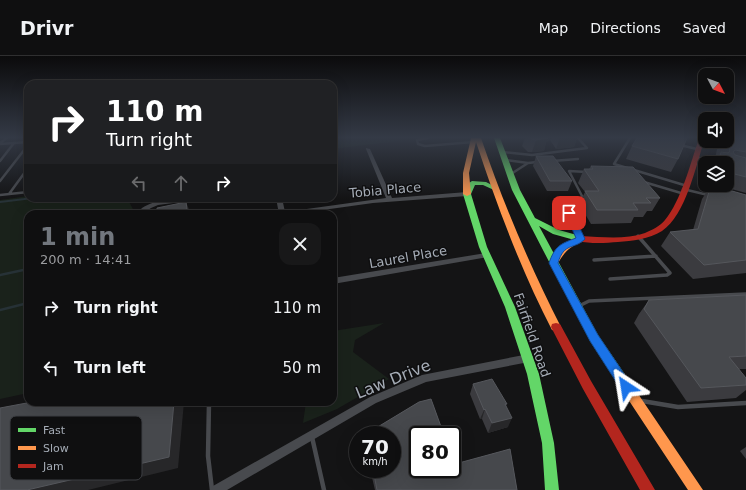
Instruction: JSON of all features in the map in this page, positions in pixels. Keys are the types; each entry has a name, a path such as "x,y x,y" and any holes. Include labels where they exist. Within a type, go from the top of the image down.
{"main road":[{"name":"Fairfield Road","path":"468,158 466,173 467,194 472,215 486,255 510,306 529,358 544,417 552,490"},
{"path":"480,158 541,297 587,385 648,490"},
{"path":"504,158 516,190 594,338 695,488"},
{"path":"531,219 551,232 581,239 638,236 655,230 666,223 672,214 694,158"},
{"path":"467,194 472,183 488,183 494,188"},
{"path":"554,263 557,252 568,244 581,239"}],"street":[{"path":"372,158 390,200"},
{"name":"Tobia Place","path":"310,210 373,201 467,194"},
{"path":"145,210 160,204 172,202"},
{"name":"Laurel Place","path":"337,281 486,255"},
{"name":"Law Drive","path":"217,490 373,400 425,378 529,358"}],"lane":[{"path":"0,181 18,158"},
{"path":"511,158 528,163 544,161"},
{"path":"618,158 614,164 683,189"},
{"path":"555,167 551,161 578,159"},
{"path":"511,174 528,163"},
{"path":"581,239 563,200 583,198 569,171 590,172"},
{"path":"9,194 24,173"},
{"path":"639,181 711,196"},
{"path":"0,195 24,192"},
{"path":"610,279 667,275 670,273 638,236"},
{"path":"594,260 656,256"},
{"path":"577,307 589,301 746,294"},
{"path":"635,400 678,407 746,403"},
{"path":"209,406 208,456 212,490"},
{"path":"311,436 324,490"}],"shaded area":[{"path":"24,197 24,202 129,202 133,210 24,210 24,394 0,399 0,200"},
{"path":"384,323 355,340 353,352 389,379 337,409 303,423 305,406 337,406 337,330"}],"building":[{"path":"537,158 555,158 572,181 550,181"},
{"path":"734,158 746,158 746,177 734,174"},
{"path":"591,166 633,167 660,198 646,198 651,203 633,203 638,210 597,210 585,191 599,191 584,169 593,169"},
{"path":"709,192 734,192 746,195 746,260 704,265 670,232 698,229"},
{"path":"186,202 187,209 157,210 157,208"},
{"path":"746,295 746,356 729,357 746,378 746,385 701,388 644,309 649,300"},
{"path":"492,379 507,404 505,404 512,418 492,423 485,409 484,410 473,384"},
{"path":"431,399 441,426 409,426 409,478 461,478 461,462 510,449 517,490 377,490 375,478 401,478 401,426 379,426 419,402"},
{"path":"24,404 24,406 174,406 169,457 142,463 142,416 10,416 10,480 70,480 27,490 0,490 0,408"}],"waterway":[{"path":"0,202 24,199"},
{"path":"0,275 24,270"},
{"path":"0,310 24,304"}],"traffic: fast":[{"path":"504,158 516,190 594,338 620,377"},
{"path":"467,194 472,183 484,183 494,188"},
{"path":"467,194 483,247 510,307 533,374 548,443 552,490"},
{"path":"533,220 556,232 581,239"}],"traffic: slow":[{"path":"467,194 466,173 469,158"},
{"path":"485,158 513,234 556,327"},
{"path":"554,263 558,254 564,248 581,239"},
{"path":"620,377 696,490"}],"traffic: jam":[{"path":"581,239 626,239 638,237 658,230 667,223 677,207 695,158"},
{"path":"556,327 587,385 648,490"}],"route":[{"path":"569,213 581,239 568,244 557,252 554,263 594,338 626,387"}]}
